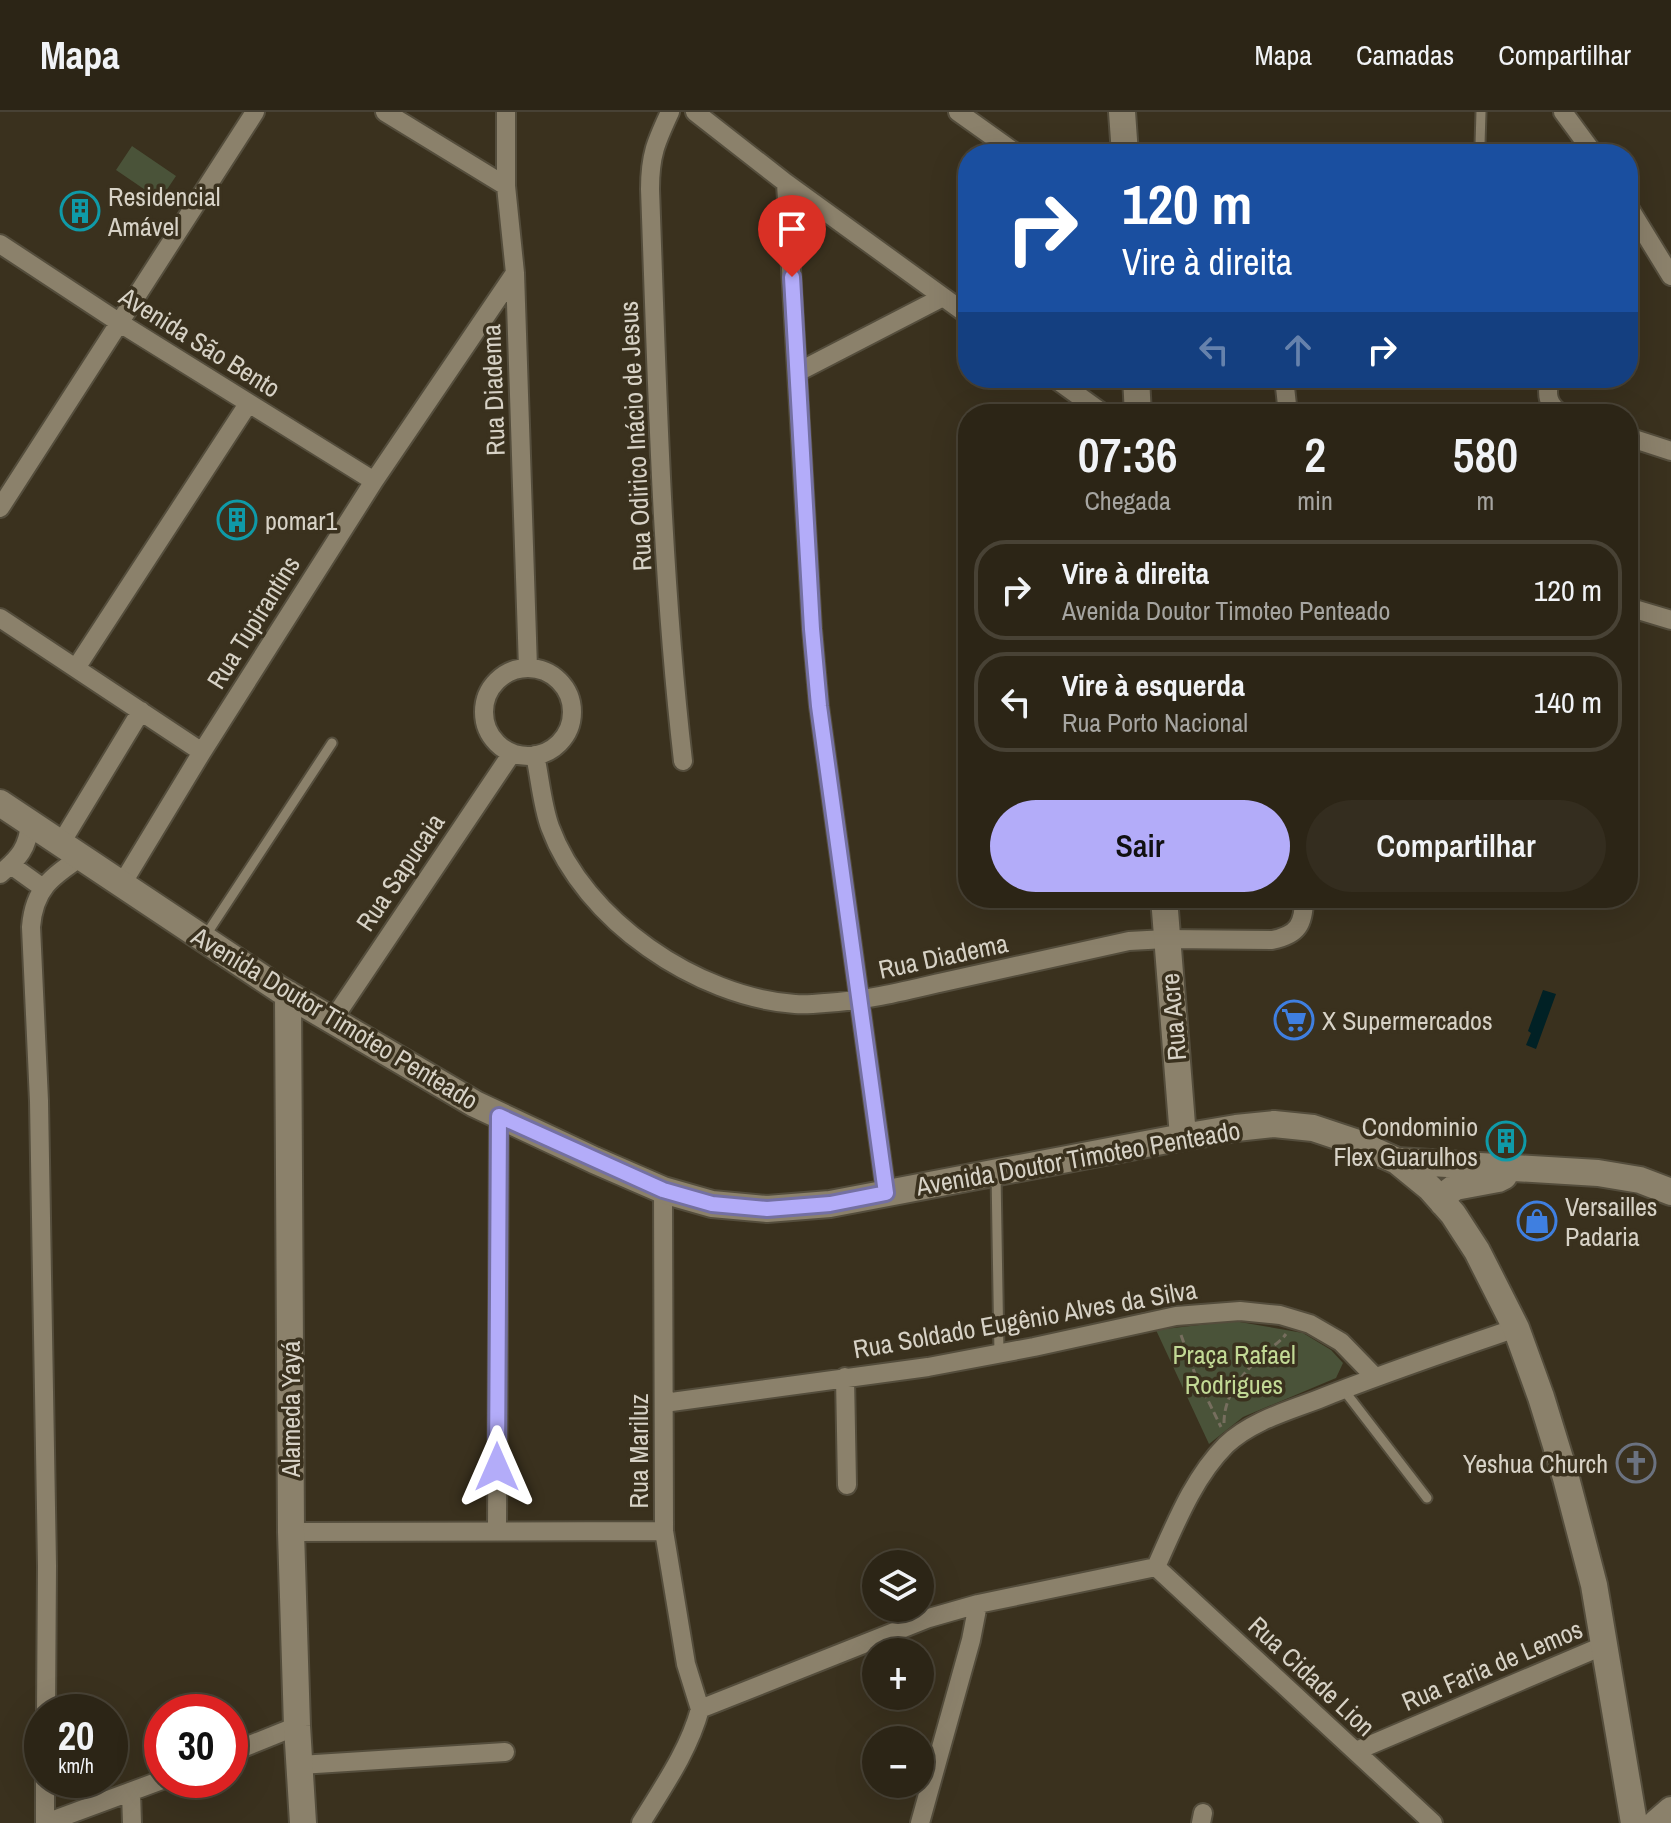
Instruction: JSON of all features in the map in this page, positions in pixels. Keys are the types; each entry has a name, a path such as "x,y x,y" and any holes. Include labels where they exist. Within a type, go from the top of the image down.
{"main road":[{"path":"1122,112 1124,144"},
{"name":"Avenida Doutor Timoteo Penteado","path":"0,803 288,994 499,1116 663,1190 712,1204 767,1209 830,1204 1183,1137 1274,1124 1313,1128 1397,1161 1430,1188 1453,1214 1477,1251 1516,1328 1541,1397 1594,1585 1634,1823"},
{"name":"Rua Acre","path":"1164,908 1183,1137"},
{"name":"Alameda Yayá","path":"288,994 291,1532 303,1823"},
{"path":"1397,1161 1612,1175 1640,1180 1671,1192"},
{"path":"1443,1203 1446,1194 1455,1187 1498,1179 1517,1169"},
{"path":"1656,1823 1671,1810"}],"street":[{"path":"0,508 255,112"},
{"path":"385,112 506,186"},
{"name":"Rua Diadema","path":"506,112 506,186 515,273 528,668"},
{"name":"Rua Odirico Inácio de Jesus","path":"670,112 655,144 650,165 650,189 662,499 683,761"},
{"path":"695,112 786,183 958,308"},
{"path":"958,112 1003,144"},
{"path":"1563,112 1587,144"},
{"path":"786,183 819,706 886,1193"},
{"path":"1638,222 1671,276"},
{"name":"Avenida São Bento","path":"0,244 120,323 374,481"},
{"name":"Rua Tupirantins","path":"122,884 374,481 515,273"},
{"path":"798,372 943,297"},
{"path":"1068,388 1090,404"},
{"path":"76,668 248,404"},
{"path":"1638,440 1671,451"},
{"path":"1638,610 1671,620"},
{"path":"0,618 202,752"},
{"path":"528,668 543,670 555,677 565,688 571,702 572,716 568,730 549,751 523,756 499,745 489,733 484,718 490,689 500,678 514,670 528,668"},
{"path":"46,1694 47,1566 39,1117 32,912 36,898 71,850 141,711"},
{"name":"Rua Sapucaia","path":"332,1021 512,753"},
{"name":"Rua Diadema","path":"535,755 549,825 566,861 590,895 629,932 669,963 715,985 753,998 796,1005 858,1001 1129,941 1272,940 1296,931 1302,920 1303,908"},
{"path":"30,823 29,838 23,850 6,870 43,888"},
{"path":"497,1530 499,1116"},
{"name":"Rua Mariluz","path":"663,1190 664,1531 686,1664 700,1709"},
{"name":"Rua Soldado Eugênio Alves da Silva","path":"664,1403 928,1367 1176,1316 1240,1311 1280,1315 1310,1324 1341,1342 1375,1377"},
{"path":"641,1823 687,1745 700,1709 929,1618 978,1604 1156,1567 1206,1469 1228,1443 1259,1423 1343,1389 1516,1328"},
{"path":"845,1377 847,1485"},
{"path":"291,1532 664,1531"},
{"name":"Rua Cidade Lion","path":"1156,1567 1433,1823"},
{"path":"920,1823 971,1640 978,1604"},
{"name":"Rua Faria de Lemos","path":"1356,1751 1605,1645"},
{"path":"248,1746 297,1726"},
{"path":"300,1765 505,1752"},
{"path":"45,1798 45,1823 144,1787"},
{"path":"131,1792 132,1823"}],"lane":[{"path":"1480,144 1481,112"},
{"path":"204,939 332,743"},
{"path":"996,1173 999,1354"},
{"path":"1343,1389 1427,1498"}],"path":[{"path":"1178,1328 1195,1374 1224,1433 1224,1410 1237,1384 1251,1366 1289,1331"}],"green space":[{"path":"132,146 176,176 160,200 116,170"},
{"name":"Praça Rafael Rodrigues","path":"1234,1321 1303,1333 1331,1350 1343,1363 1336,1378 1243,1417 1209,1444 1156,1330"}],"water":[{"path":"1543,990 1556,994 1536,1049 1526,1045"}],"place":[{"name":"Residencial Amável","path":"80,211"},
{"name":"pomar1","path":"237,520"},
{"name":"X Supermercados","path":"1294,1020"},
{"name":"Condominio Flex Guarulhos","path":"1506,1141"},
{"name":"Versailles Padaria","path":"1537,1221"},
{"name":"Yeshua Church","path":"1636,1463"}],"route":[{"path":"497,1467 499,1116 663,1190 712,1204 767,1209 830,1204 886,1193 819,706 792,277"}]}
